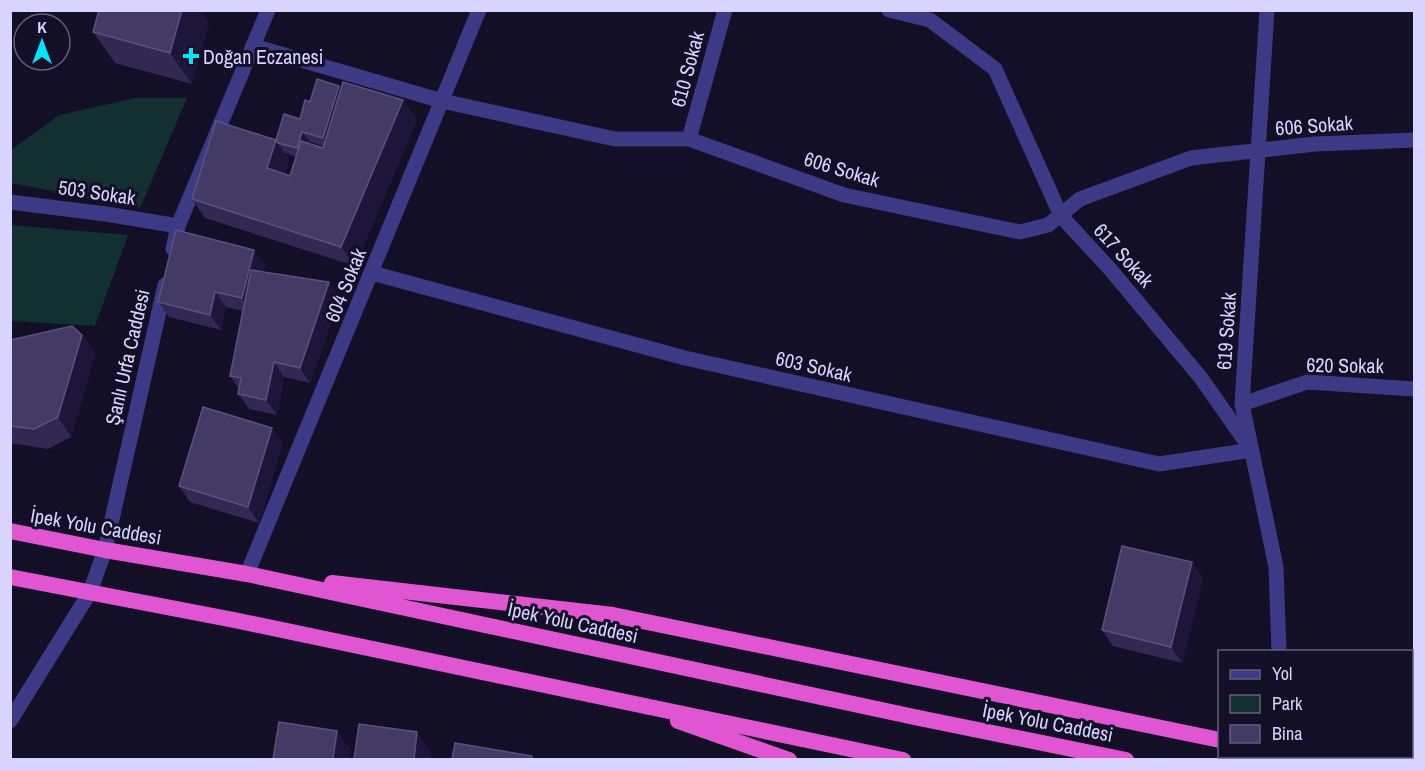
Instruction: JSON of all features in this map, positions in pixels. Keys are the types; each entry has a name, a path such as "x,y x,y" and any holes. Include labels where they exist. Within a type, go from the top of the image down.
{"highway":[{"name":"İpek Yolu Caddesi","path":"10,531 247,574 919,718 1125,759"},
{"path":"247,574 460,596 613,615 1218,740"},
{"path":"10,577 903,759"},
{"path":"609,698 789,759"}],"street":[{"name":"Şanlı Urfa Caddesi","path":"10,721 90,592 105,550 178,226 268,10"},
{"name":"604 Sokak","path":"247,574 479,10"},
{"name":"610 Sokak","path":"689,139 725,10"},
{"name":"617 Sokak","path":"889,10 930,20 995,69 1061,216 1110,269 1201,378 1252,450"},
{"name":"619 Sokak","path":"1267,10 1242,404 1276,567 1279,650"},
{"name":"606 Sokak","path":"253,46 442,101 615,139 689,139 844,195 1020,232 1048,225 1080,199 1191,158 1315,144 1414,140"},
{"name":"503 Sokak","path":"10,202 178,226"},
{"name":"603 Sokak","path":"372,273 686,358 1159,464 1252,450"},
{"name":"620 Sokak","path":"1242,404 1307,382 1414,389"}],"green space":[{"path":"136,98 187,98 140,208 11,183 11,150 59,115"},
{"path":"11,225 128,235 95,326 11,321"}],"building":[{"path":"99,10 182,10 170,53 93,32"},
{"path":"317,79 339,86 323,138 302,132 297,148 278,143 276,140 284,114 300,119 305,100 310,102"},
{"path":"343,82 403,100 341,247 192,199 216,121 276,140 267,168 290,176 301,141 323,148"},
{"path":"176,230 254,250 242,298 215,292 210,315 158,302"},
{"path":"251,270 329,282 300,368 274,362 266,400 238,394 241,378 230,376"},
{"path":"72,326 82,335 58,417 34,429 10,426 10,340"},
{"path":"203,407 272,428 248,507 179,486"},
{"path":"1122,546 1192,562 1171,647 1102,630"},
{"path":"279,722 337,731 333,759 273,759"},
{"path":"359,724 417,732 414,759 354,759"},
{"path":"455,743 532,756 531,759 452,759"}],"place":[{"name":"Doğan Eczanesi","path":"191,56"}]}
